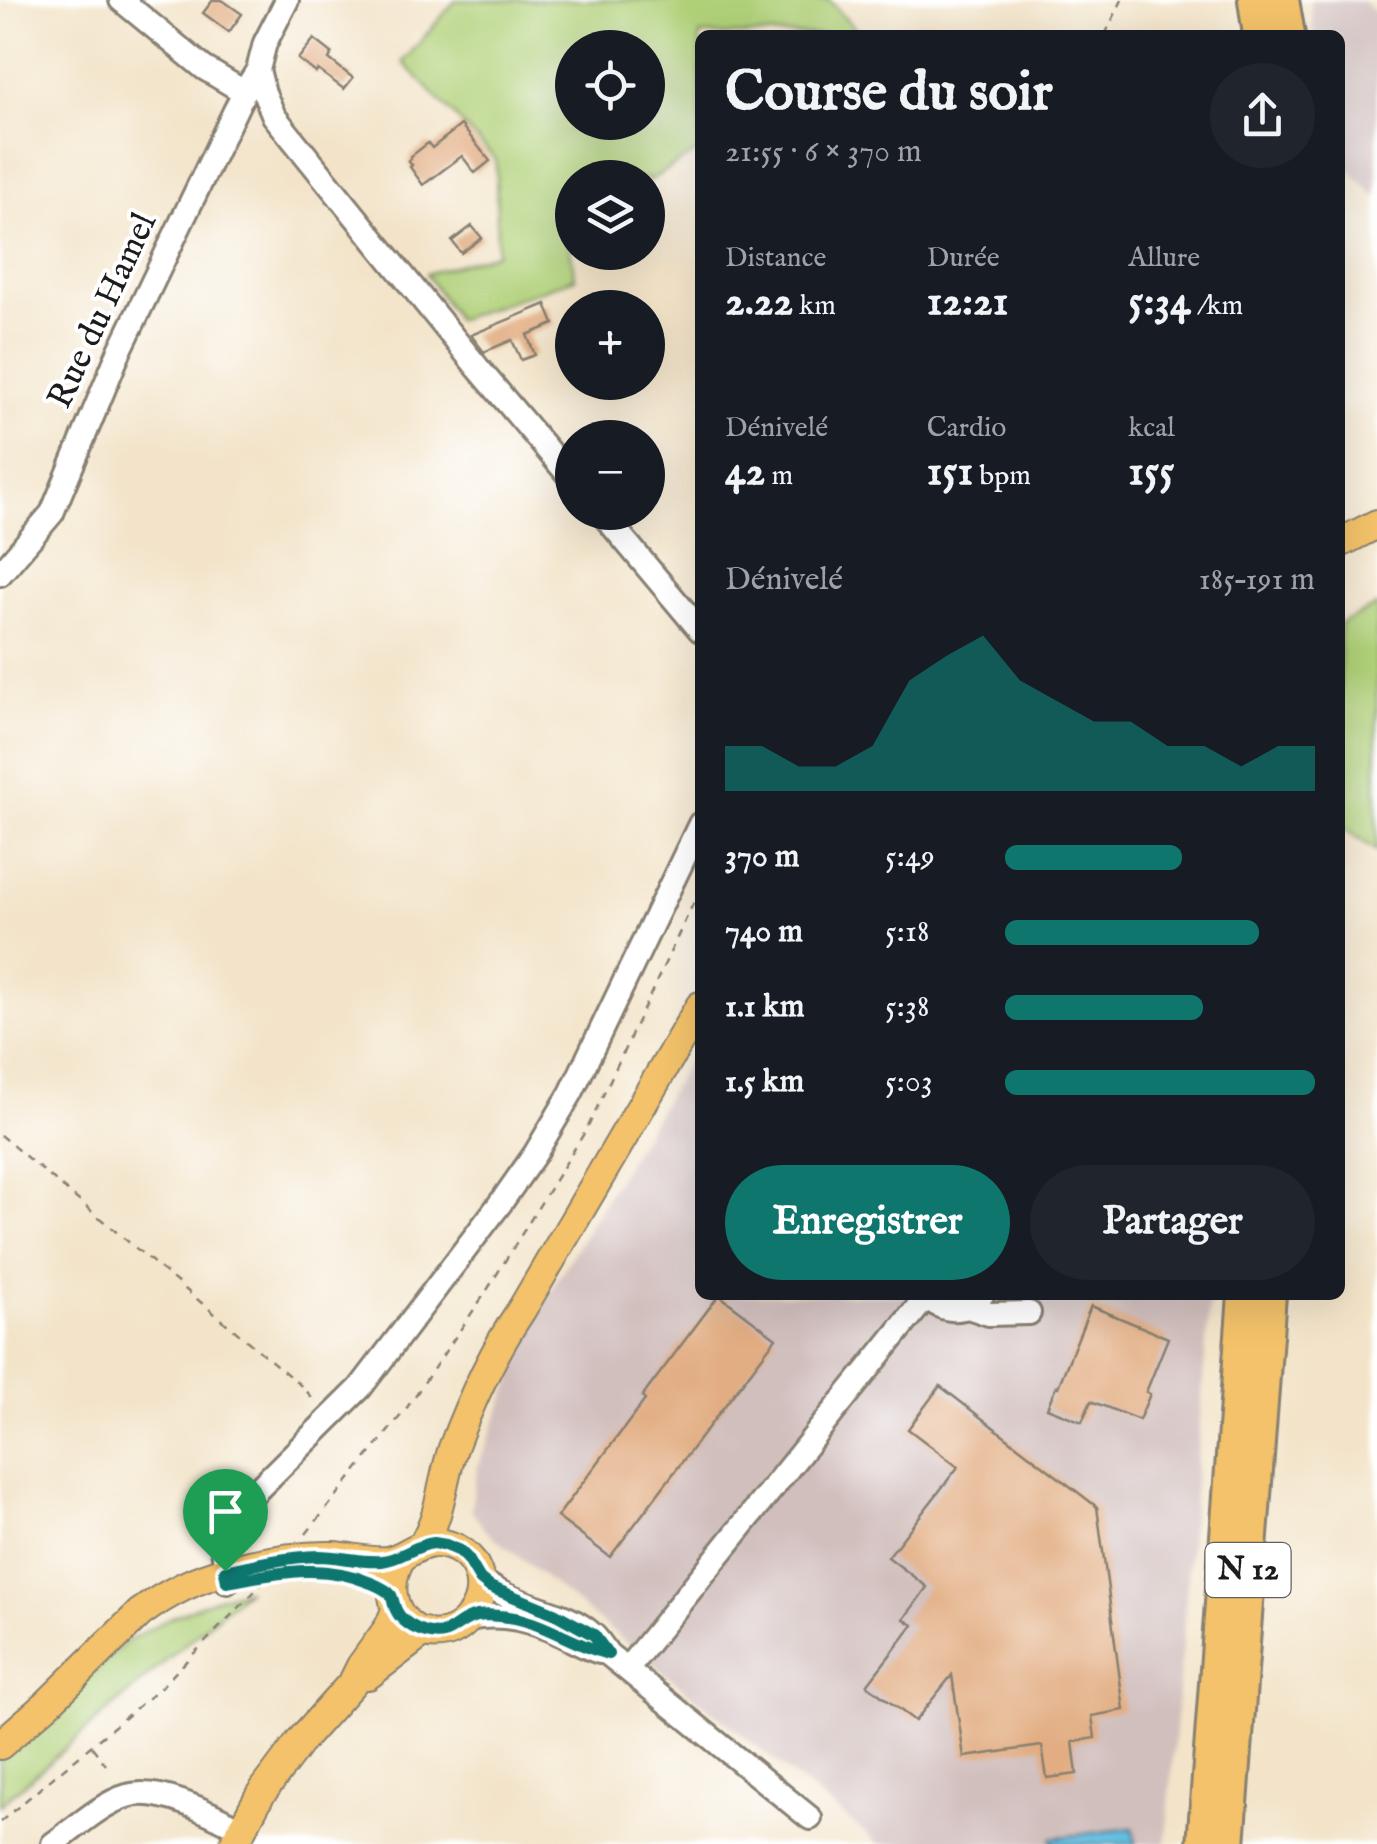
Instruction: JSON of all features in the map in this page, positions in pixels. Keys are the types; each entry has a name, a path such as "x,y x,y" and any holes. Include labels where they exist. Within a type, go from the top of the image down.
{"highway":[{"path":"1255,0 1259,30"},
{"path":"1282,0 1287,30"},
{"name":"N 12","path":"1204,1844 1245,1300"},
{"name":"N 12","path":"1228,1844 1270,1300"}],"main road":[{"path":"1345,541 1377,524"},
{"path":"237,1837 279,1768 353,1682 389,1627 394,1570 432,1528 454,1446 502,1339 695,1015"},
{"path":"460,1551 454,1513 456,1489 522,1309"},
{"path":"0,1745 127,1626 234,1582 302,1557 343,1556 376,1562 446,1545 468,1559 480,1579 480,1598 468,1619 448,1632 424,1632 408,1624 382,1588 355,1576 316,1569 234,1582"},
{"path":"353,1682 424,1632"}],"street":[{"path":"121,0 204,68 244,92"},
{"name":"Rue du Hamel","path":"0,574 52,514 119,352 258,70 265,43 287,0"},
{"path":"258,70 274,116 555,459"},
{"path":"616,530 695,624"},
{"path":"234,1582 223,1548 232,1518 360,1388 535,1154 572,1093 695,835"},
{"path":"627,1669 923,1300"},
{"path":"930,1300 945,1309 957,1310 975,1301 989,1314 1028,1313"},
{"path":"480,1579 502,1594 554,1613 594,1635 608,1654 810,1818"},
{"path":"468,1619 494,1615 530,1622 608,1654"},
{"path":"53,1844 128,1795 150,1794 179,1802 237,1837"}],"path":[{"path":"1107,30 1122,0"},
{"path":"303,1538 406,1410 484,1295 588,1127 695,900"},
{"path":"0,1135 305,1389 329,1420"},
{"path":"0,1822 160,1688 234,1582"},
{"path":"91,1746 106,1765"}],"shaded area":[{"path":"1310,0 1362,0 1377,14 1377,197 1345,167 1345,30 1313,30"},
{"path":"695,1049 695,1300 1210,1300 1166,1844 879,1844 485,1530 471,1510 477,1469 538,1312"}],"green space":[{"path":"456,0 829,0 856,30 695,30 695,153 665,171 665,160 555,160 555,270 574,270 575,278 457,320 426,274 497,253 496,160 403,62"},
{"path":"1377,606 1377,851 1345,829 1345,622"},
{"path":"247,1590 0,1805 0,1756 126,1642 167,1619 216,1598"}],"water":[{"path":"1133,1828 1135,1844 1052,1844 1051,1838"}],"building":[{"path":"213,0 222,0 242,14 229,32 203,13"},
{"path":"314,39 332,53 329,59 353,78 344,89 298,59"},
{"path":"461,125 490,161 475,173 462,156 423,185 410,167 410,157 428,143 432,148"},
{"path":"472,226 482,238 461,253 452,241"},
{"path":"546,304 554,324 527,335 535,355 521,360 512,340 484,352 471,335"},
{"path":"715,1300 726,1300 776,1338 610,1557 557,1517 645,1400 642,1397"},
{"path":"1091,1306 1168,1338 1139,1420 1091,1401 1082,1422 1047,1408"},
{"path":"940,1386 1097,1507 1124,1710 1092,1716 1095,1738 1073,1742 1077,1774 1047,1778 1042,1746 964,1757 952,1675 915,1721 867,1685 913,1625 904,1619 927,1587 888,1557 958,1467 908,1429"}],"route":[{"path":"423,1544 446,1545 460,1551 490,1587 575,1624 594,1635 608,1654 511,1617 483,1616 468,1619 448,1632 424,1632 400,1617 392,1596 355,1576 316,1569 227,1582 225,1571 286,1558 318,1556 386,1561 401,1558 423,1544"}]}
